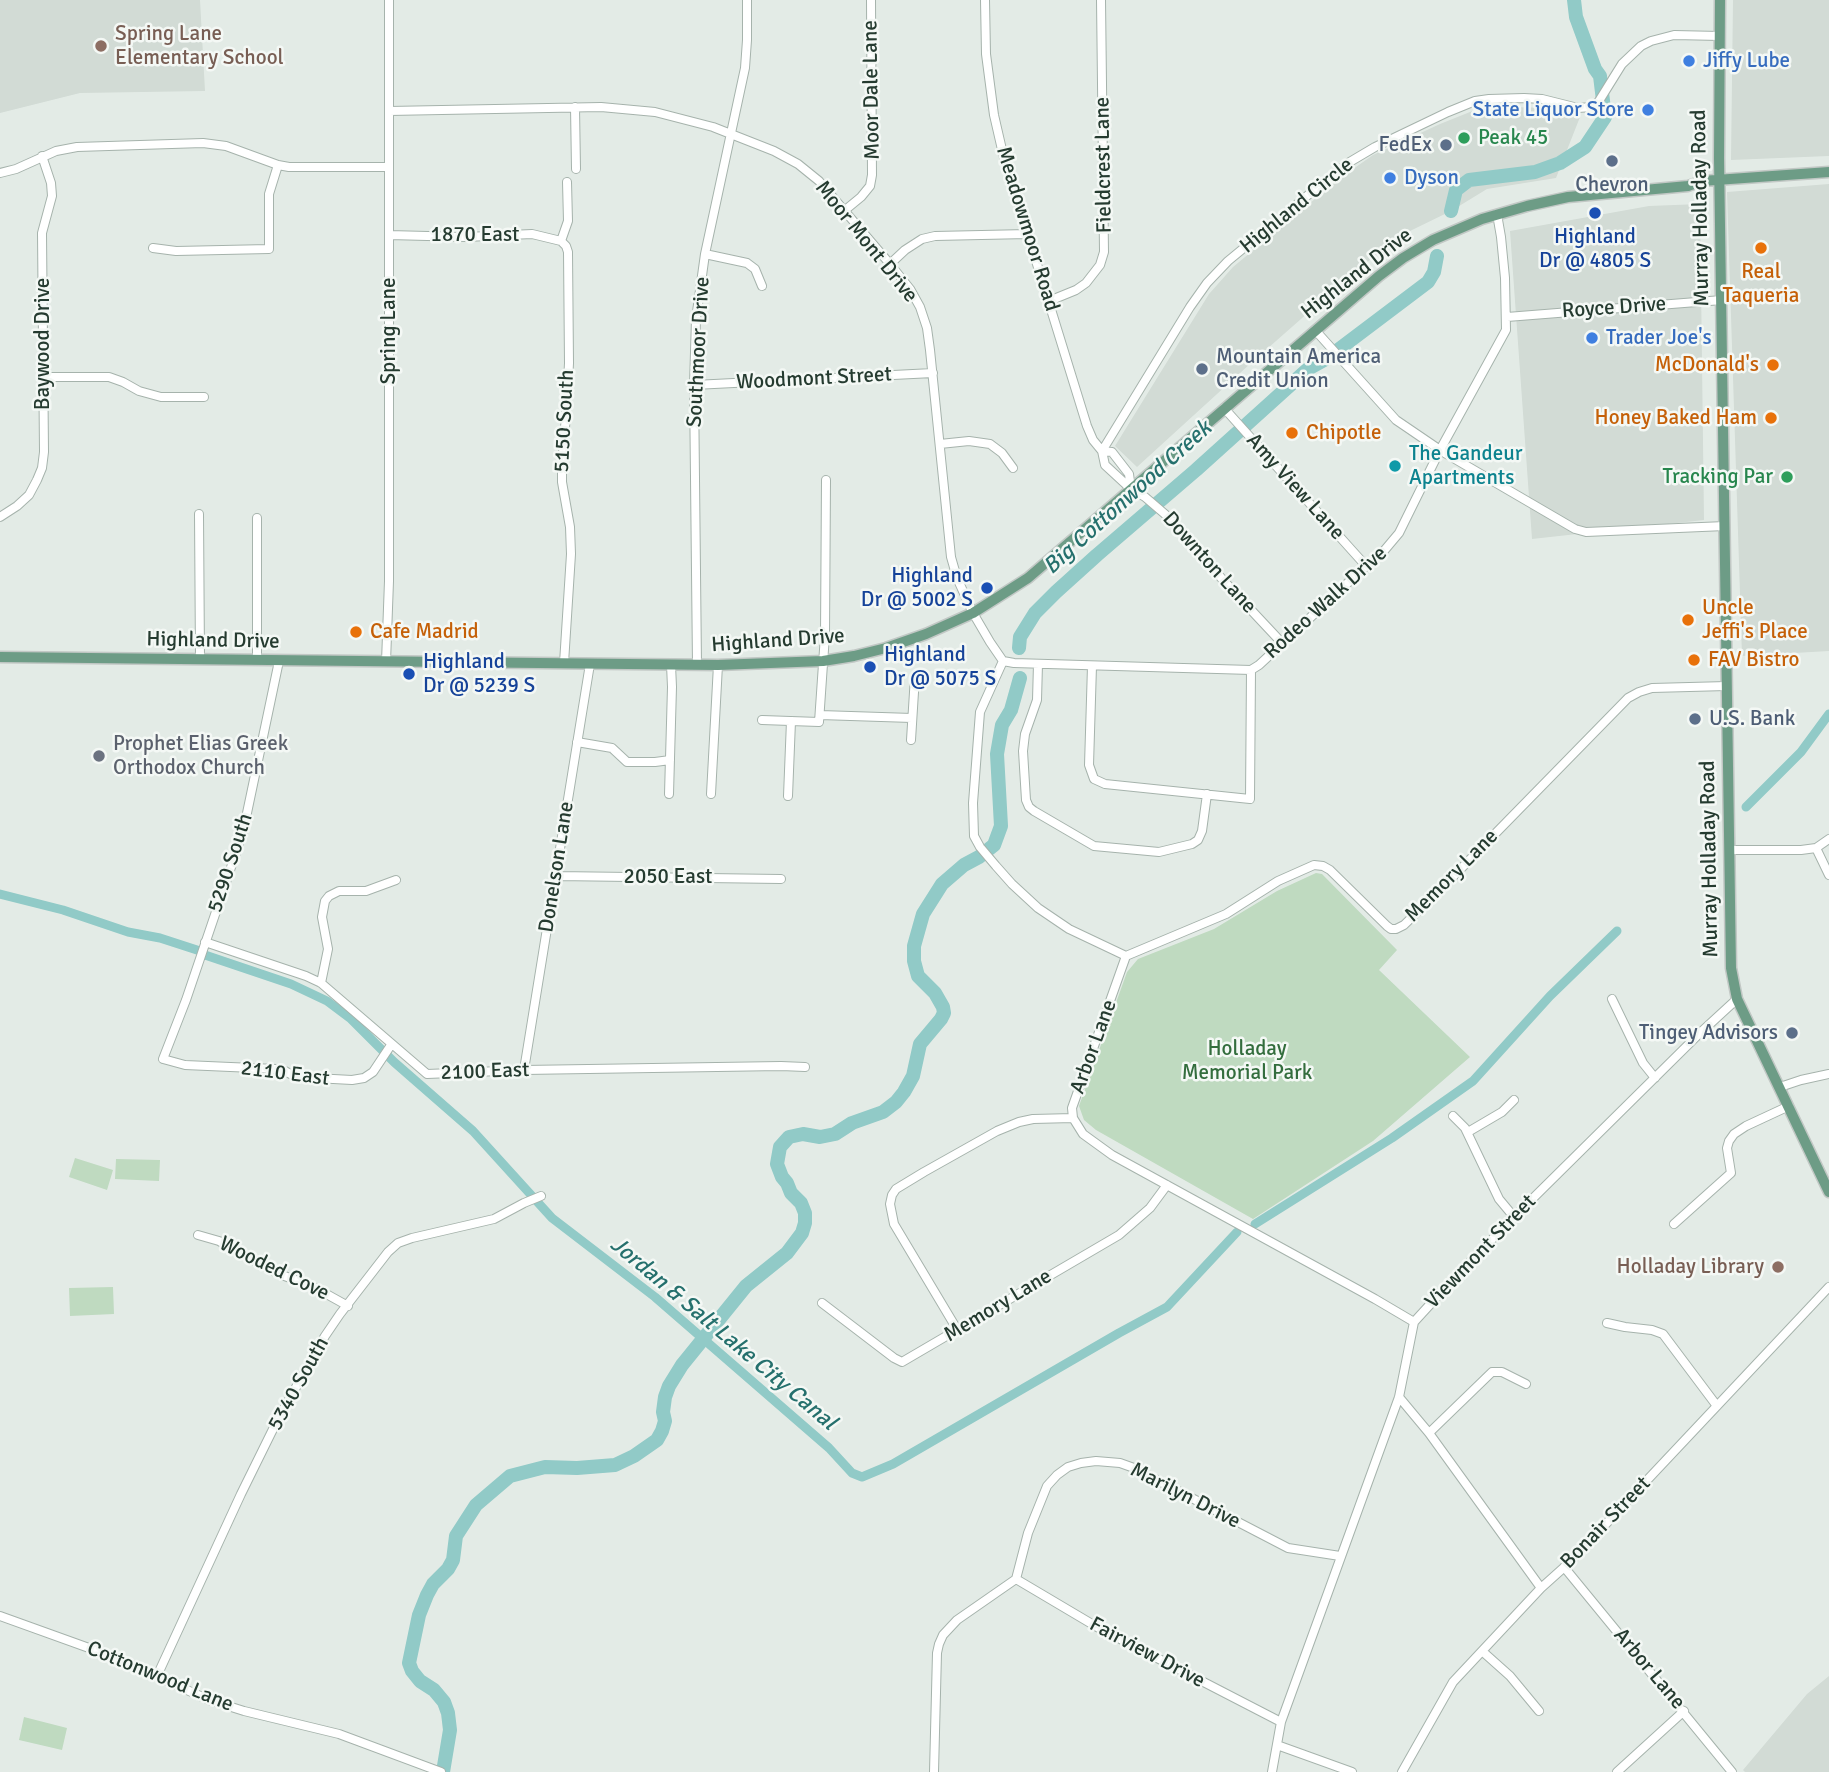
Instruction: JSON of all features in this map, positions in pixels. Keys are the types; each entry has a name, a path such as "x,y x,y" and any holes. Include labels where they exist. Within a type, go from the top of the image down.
{"main road":[{"name":"Murray Holladay Road","path":"1720,0 1721,300 1731,968 1737,999 1829,1192"},
{"name":"Highland Drive","path":"0,657 718,665 823,661 854,656 935,631 973,613 1028,578 1391,267 1417,248 1449,232 1527,206 1568,197 1688,186 1702,181 1829,172"}],"street":[{"name":"Spring Lane","path":"386,662 389,0"},
{"name":"Southmoor Drive","path":"697,665 694,385 696,319 705,254 746,61 747,0"},
{"name":"Moor Dale Lane","path":"844,211 870,186 874,163 871,0"},
{"name":"Meadowmoor Road","path":"985,0 986,54 994,115 1003,154 1087,426 1102,451 1105,465 1131,489"},
{"name":"Fieldcrest Lane","path":"1049,301 1086,283 1100,265 1104,252 1101,0"},
{"name":"Highland Circle","path":"1102,451 1207,283 1228,261 1348,163 1387,141 1475,101 1542,99 1570,107 1592,107 1599,101 1622,64 1632,53 1651,41 1674,35 1720,36"},
{"name":"Moor Mont Drive","path":"389,111 575,107 630,109 655,113 679,117 775,151 798,164 819,181 890,264 920,307 927,328 933,373 951,557 973,613"},
{"path":"575,107 576,170"},
{"path":"0,173 16,169 56,151 90,145 203,143 239,149 278,166 389,167"},
{"name":"Baywood Drive","path":"0,517 29,495 42,468 44,452 42,233 52,196 51,183 42,156"},
{"path":"153,248 176,251 269,249 269,194 278,166"},
{"name":"5150 South","path":"564,663 571,554 562,482 569,363 568,252 561,241 568,221 567,182"},
{"name":"Rodeo Walk Drive","path":"1003,661 1251,670 1259,665 1383,552 1399,533 1440,450 1506,330 1501,237 1497,215"},
{"name":"1870 East","path":"389,235 482,237 531,234 561,241"},
{"path":"890,264 922,239 934,236 1028,234"},
{"path":"705,254 747,264 755,270 762,286"},
{"name":"Royce Drive","path":"1507,317 1721,300"},
{"path":"1315,330 1396,420 1440,450 1575,529 1586,532 1725,526"},
{"name":"Woodmont Street","path":"694,385 933,373"},
{"path":"44,377 109,377 139,391 161,397 204,397"},
{"name":"Amy View Lane","path":"1224,408 1366,566"},
{"path":"940,444 969,441 990,444 1002,453 1013,468"},
{"name":"Meadowmoor Road","path":"1102,451 1112,452 1129,474 1131,489"},
{"path":"762,720 819,722 825,635 826,480"},
{"name":"Downton Lane","path":"1131,489 1166,515 1282,643"},
{"path":"199,514 200,660"},
{"path":"257,518 257,660"},
{"path":"973,613 1003,661 980,712 972,820 974,836 980,847 1023,895 1058,922 1091,941 1126,956"},
{"name":"5290 South","path":"163,1059 243,832 279,661"},
{"name":"Donelson Lane","path":"524,1070 590,664"},
{"path":"669,794 671,664"},
{"path":"1038,664 1037,700 1023,746 1026,796 1029,807 1034,811 1094,846 1156,853 1198,840 1202,831 1207,794"},
{"path":"711,794 718,665"},
{"path":"1092,666 1089,765 1094,779 1105,784 1250,799 1251,670"},
{"path":"911,740 915,676"},
{"name":"Memory Lane","path":"1126,956 1226,914 1278,881 1314,865 1330,870 1387,926 1396,929 1442,888 1628,698 1652,688 1727,686"},
{"path":"820,715 912,718"},
{"path":"788,796 791,722"},
{"path":"577,742 612,748 622,759 629,762 670,760"},
{"path":"1729,850 1780,851 1816,848 1829,839"},
{"path":"1816,848 1829,876"},
{"name":"2050 East","path":"555,876 781,879"},
{"path":"321,983 328,949 322,917 325,901 339,891 366,891 396,880"},
{"name":"2100 East","path":"202,950 306,976 321,983 338,997 388,1050 427,1074 524,1070 805,1067"},
{"name":"Arbor Lane","path":"1126,956 1072,1108 1073,1118 1083,1133 1112,1155 1414,1322"},
{"path":"1612,999 1643,1063 1655,1078"},
{"name":"Viewmont Street","path":"1272,1772 1281,1722 1399,1397 1414,1322 1514,1217 1737,999"},
{"name":"2110 East","path":"163,1059 185,1065 275,1069 296,1077 352,1080 364,1078 373,1072 388,1050"},
{"path":"1780,1087 1829,1073"},
{"path":"1468,1132 1502,1112 1514,1100"},
{"path":"1674,1224 1731,1173 1727,1148 1734,1134 1788,1107"},
{"path":"1453,1116 1468,1132 1499,1199 1514,1217"},
{"path":"958,1331 894,1224 890,1204 892,1195 896,1189 924,1171 997,1131 1034,1119 1073,1118"},
{"name":"Memory Lane","path":"822,1303 902,1362 1119,1235 1140,1218 1167,1185"},
{"name":"5340 South","path":"157,1676 278,1419 325,1336 388,1252 412,1238 494,1219 541,1196"},
{"name":"Wooded Cove","path":"198,1235 219,1241 279,1274 315,1288 348,1306"},
{"name":"Bonair Street","path":"1402,1772 1449,1686 1829,1287"},
{"path":"1607,1323 1663,1334 1717,1406"},
{"path":"1429,1433 1492,1372 1502,1372 1526,1384"},
{"path":"1399,1397 1429,1433 1541,1588"},
{"name":"Marilyn Drive","path":"1016,1579 1028,1533 1047,1486 1068,1468 1096,1461 1120,1463 1134,1468 1289,1548 1340,1556"},
{"name":"Arbor Lane","path":"1564,1567 1732,1772"},
{"path":"934,1772 937,1653 943,1634 957,1620 1016,1579"},
{"name":"Fairview Drive","path":"1016,1579 1097,1627 1281,1722"},
{"name":"Cottonwood Lane","path":"0,1616 114,1657 209,1700 340,1734 441,1772"},
{"path":"1482,1651 1510,1676 1539,1711"},
{"path":"1617,1772 1684,1712"},
{"path":"1277,1745 1352,1772"}],"shaded area":[{"name":"Spring Lane Elementary School","path":"0,0 200,0 205,91 80,93 0,113"},
{"path":"1733,0 1829,0 1829,156 1731,160"},
{"path":"1480,108 1552,108 1580,117 1556,178 1487,189 1410,231 1359,268 1137,467 1115,446 1209,294 1233,267 1339,179 1373,155"},
{"path":"1829,184 1829,651 1742,656 1727,192"},
{"path":"1700,204 1704,520 1532,539 1510,231 1649,206"},
{"path":"1829,1676 1829,1772 1745,1772 1743,1770 1807,1694"}],"green space":[{"name":"Holladay Memorial Park","path":"1316,873 1322,874 1397,950 1379,970 1470,1057 1373,1141 1253,1219 1096,1130 1084,1120 1079,1106 1127,972 1138,959 1214,929 1277,891"},
{"path":"75,1158 113,1170 107,1190 69,1177"},
{"path":"116,1159 160,1160 159,1181 115,1179"},
{"path":"113,1287 114,1314 70,1316 69,1288"},
{"path":"24,1717 67,1728 62,1750 19,1740"}],"waterway":[{"name":"Big Cottonwood Creek","path":"1451,211 1456,190 1469,180 1535,172 1560,163 1585,147 1605,117 1600,76 1576,17 1574,0"},
{"name":"Big Cottonwood Creek","path":"1019,648 1020,637 1035,613 1056,592 1308,369 1326,359 1428,282 1434,272 1437,256"},
{"name":"Big Cottonwood Creek","path":"443,1772 450,1730 448,1713 444,1702 434,1690 420,1681 409,1663 419,1615 433,1584 453,1560 456,1536 476,1505 510,1476 545,1467 615,1465 657,1440 665,1421 665,1397 682,1365 746,1286 787,1253 802,1233 805,1213 801,1203 791,1193 777,1164 780,1147 789,1137 835,1134 852,1123 883,1112 904,1092 913,1076 920,1044 944,1013 935,993 918,976 914,946 923,914 942,884 994,845 1001,826 997,754 1002,725 1011,710 1020,678"},
{"name":"Jordan & Salt Lake City Canal","path":"1746,807 1801,752 1829,714"},
{"name":"Jordan & Salt Lake City Canal","path":"0,894 197,950"},
{"name":"Jordan & Salt Lake City Canal","path":"1255,1224 1392,1138 1473,1081 1550,996 1617,931"},
{"name":"Jordan & Salt Lake City Canal","path":"205,955 291,984 327,1001 351,1019 394,1062 473,1131 552,1218 655,1297 829,1448 852,1473 862,1477 893,1464 1167,1307 1237,1232"}],"place":[{"name":"Spring Lane Elementary School","path":"101,46"},
{"name":"Jiffy Lube","path":"1689,61"},
{"name":"State Liquor Store","path":"1648,110"},
{"name":"Peak 45","path":"1464,138"},
{"name":"FedEx","path":"1446,145"},
{"name":"Chevron","path":"1612,161"},
{"name":"Dyson","path":"1390,178"},
{"name":"Highland Dr @ 4805 S","path":"1595,213"},
{"name":"Real Taqueria","path":"1761,248"},
{"name":"Trader Joe's","path":"1592,338"},
{"name":"McDonald's","path":"1773,365"},
{"name":"Mountain America Credit Union","path":"1202,369"},
{"name":"Honey Baked Ham","path":"1771,418"},
{"name":"Chipotle","path":"1292,433"},
{"name":"The Gandeur Apartments","path":"1395,466"},
{"name":"Tracking Par","path":"1787,477"},
{"name":"Highland Dr @ 5002 S","path":"987,588"},
{"name":"Uncle Jeffi's Place","path":"1688,620"},
{"name":"Cafe Madrid","path":"356,632"},
{"name":"FAV Bistro","path":"1694,660"},
{"name":"Highland Dr @ 5075 S","path":"870,667"},
{"name":"Highland Dr @ 5239 S","path":"409,674"},
{"name":"U.S. Bank","path":"1695,719"},
{"name":"Prophet Elias Greek Orthodox Church","path":"99,756"},
{"name":"Tingey Advisors","path":"1792,1033"},
{"name":"Holladay Library","path":"1778,1267"}]}
